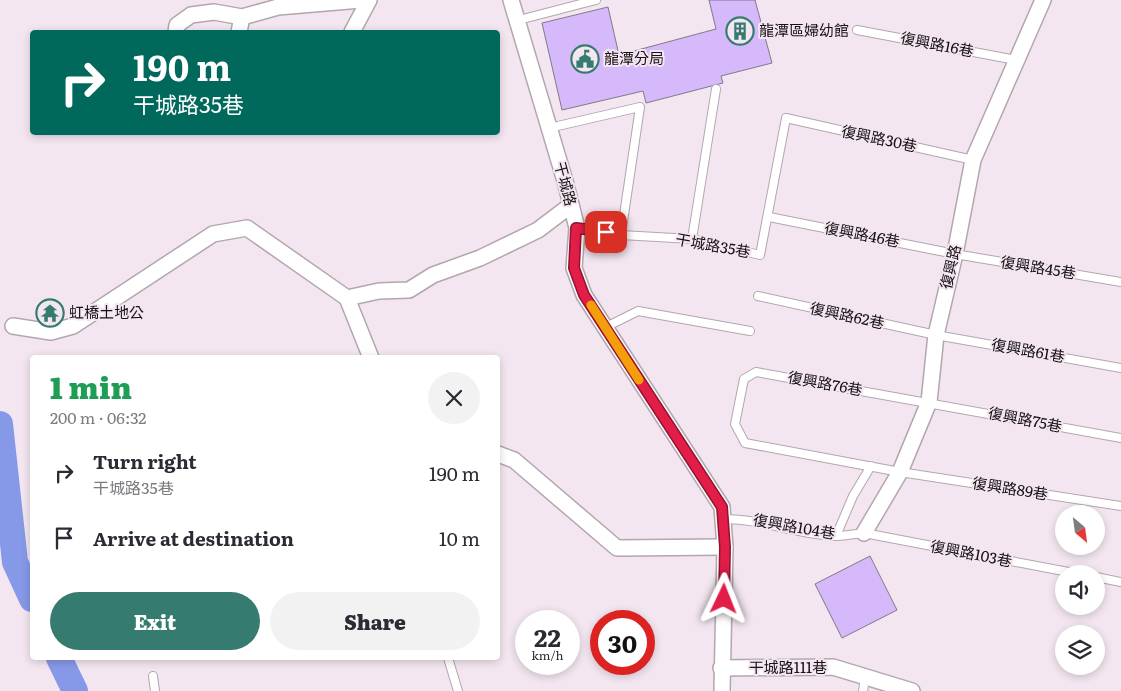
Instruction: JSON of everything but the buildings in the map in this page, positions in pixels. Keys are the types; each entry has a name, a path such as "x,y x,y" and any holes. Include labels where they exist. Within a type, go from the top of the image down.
{"street":[{"path":"204,0 214,12"},
{"path":"177,30 178,25 191,15 214,12 242,17 277,4 361,0"},
{"path":"353,30 369,0"},
{"name":"干城路","path":"511,0 515,21 571,205 576,228 574,268 584,295 604,328 715,492 722,507 725,547 722,691"},
{"name":"復興路","path":"864,534 900,472 929,402 936,335 955,254 973,160 1043,0"},
{"path":"239,30 242,17"},
{"path":"347,298 379,291 410,290 432,275 480,258 538,230 571,205"},
{"path":"13,326 51,332 73,326 213,234 247,228 347,298 370,355"},
{"path":"500,455 514,460 617,548 725,547"},
{"name":"干城路111巷","path":"721,668 834,667 864,684 912,691"}],"lane":[{"path":"515,21 596,0"},
{"name":"復興路16巷","path":"858,30 1016,60"},
{"path":"692,240 716,89"},
{"path":"549,128 640,107 621,235"},
{"name":"復興路30巷","path":"768,216 786,118 973,160"},
{"name":"干城路35巷","path":"576,228 621,235 692,240 760,255 768,216"},
{"name":"復興路46巷","path":"768,216 955,254"},
{"name":"復興路45巷","path":"955,254 1121,282"},
{"name":"復興路62巷","path":"758,296 936,335"},
{"path":"604,328 638,311 750,331"},
{"name":"復興路61巷","path":"936,335 1121,368"},
{"name":"復興路76巷","path":"872,466 745,443 735,424 738,400 744,379 756,372 929,402"},
{"name":"復興路75巷","path":"929,402 1121,438"},
{"path":"836,536 853,496 872,466"},
{"name":"復興路89巷","path":"872,466 1121,506"},
{"name":"復興路104巷","path":"724,519 749,519 802,531 836,536 864,534"},
{"name":"復興路103巷","path":"864,534 1055,570"},
{"path":"1105,579 1121,582"},
{"path":"449,660 458,691"},
{"path":"154,676 155,691"}],"waterway":[{"path":"0,424 15,562 30,595"},
{"path":"60,660 75,691"}],"slow traffic":[{"path":"591,305 639,380"}],"place":[{"name":"龍潭區婦幼館","path":"740,31"},
{"name":"龍潭分局","path":"585,59"},
{"name":"虹橋土地公","path":"50,313"}],"route":[{"path":"606,232 576,228 574,268 584,295 604,328 715,492 722,507 725,547 724,599"}]}
